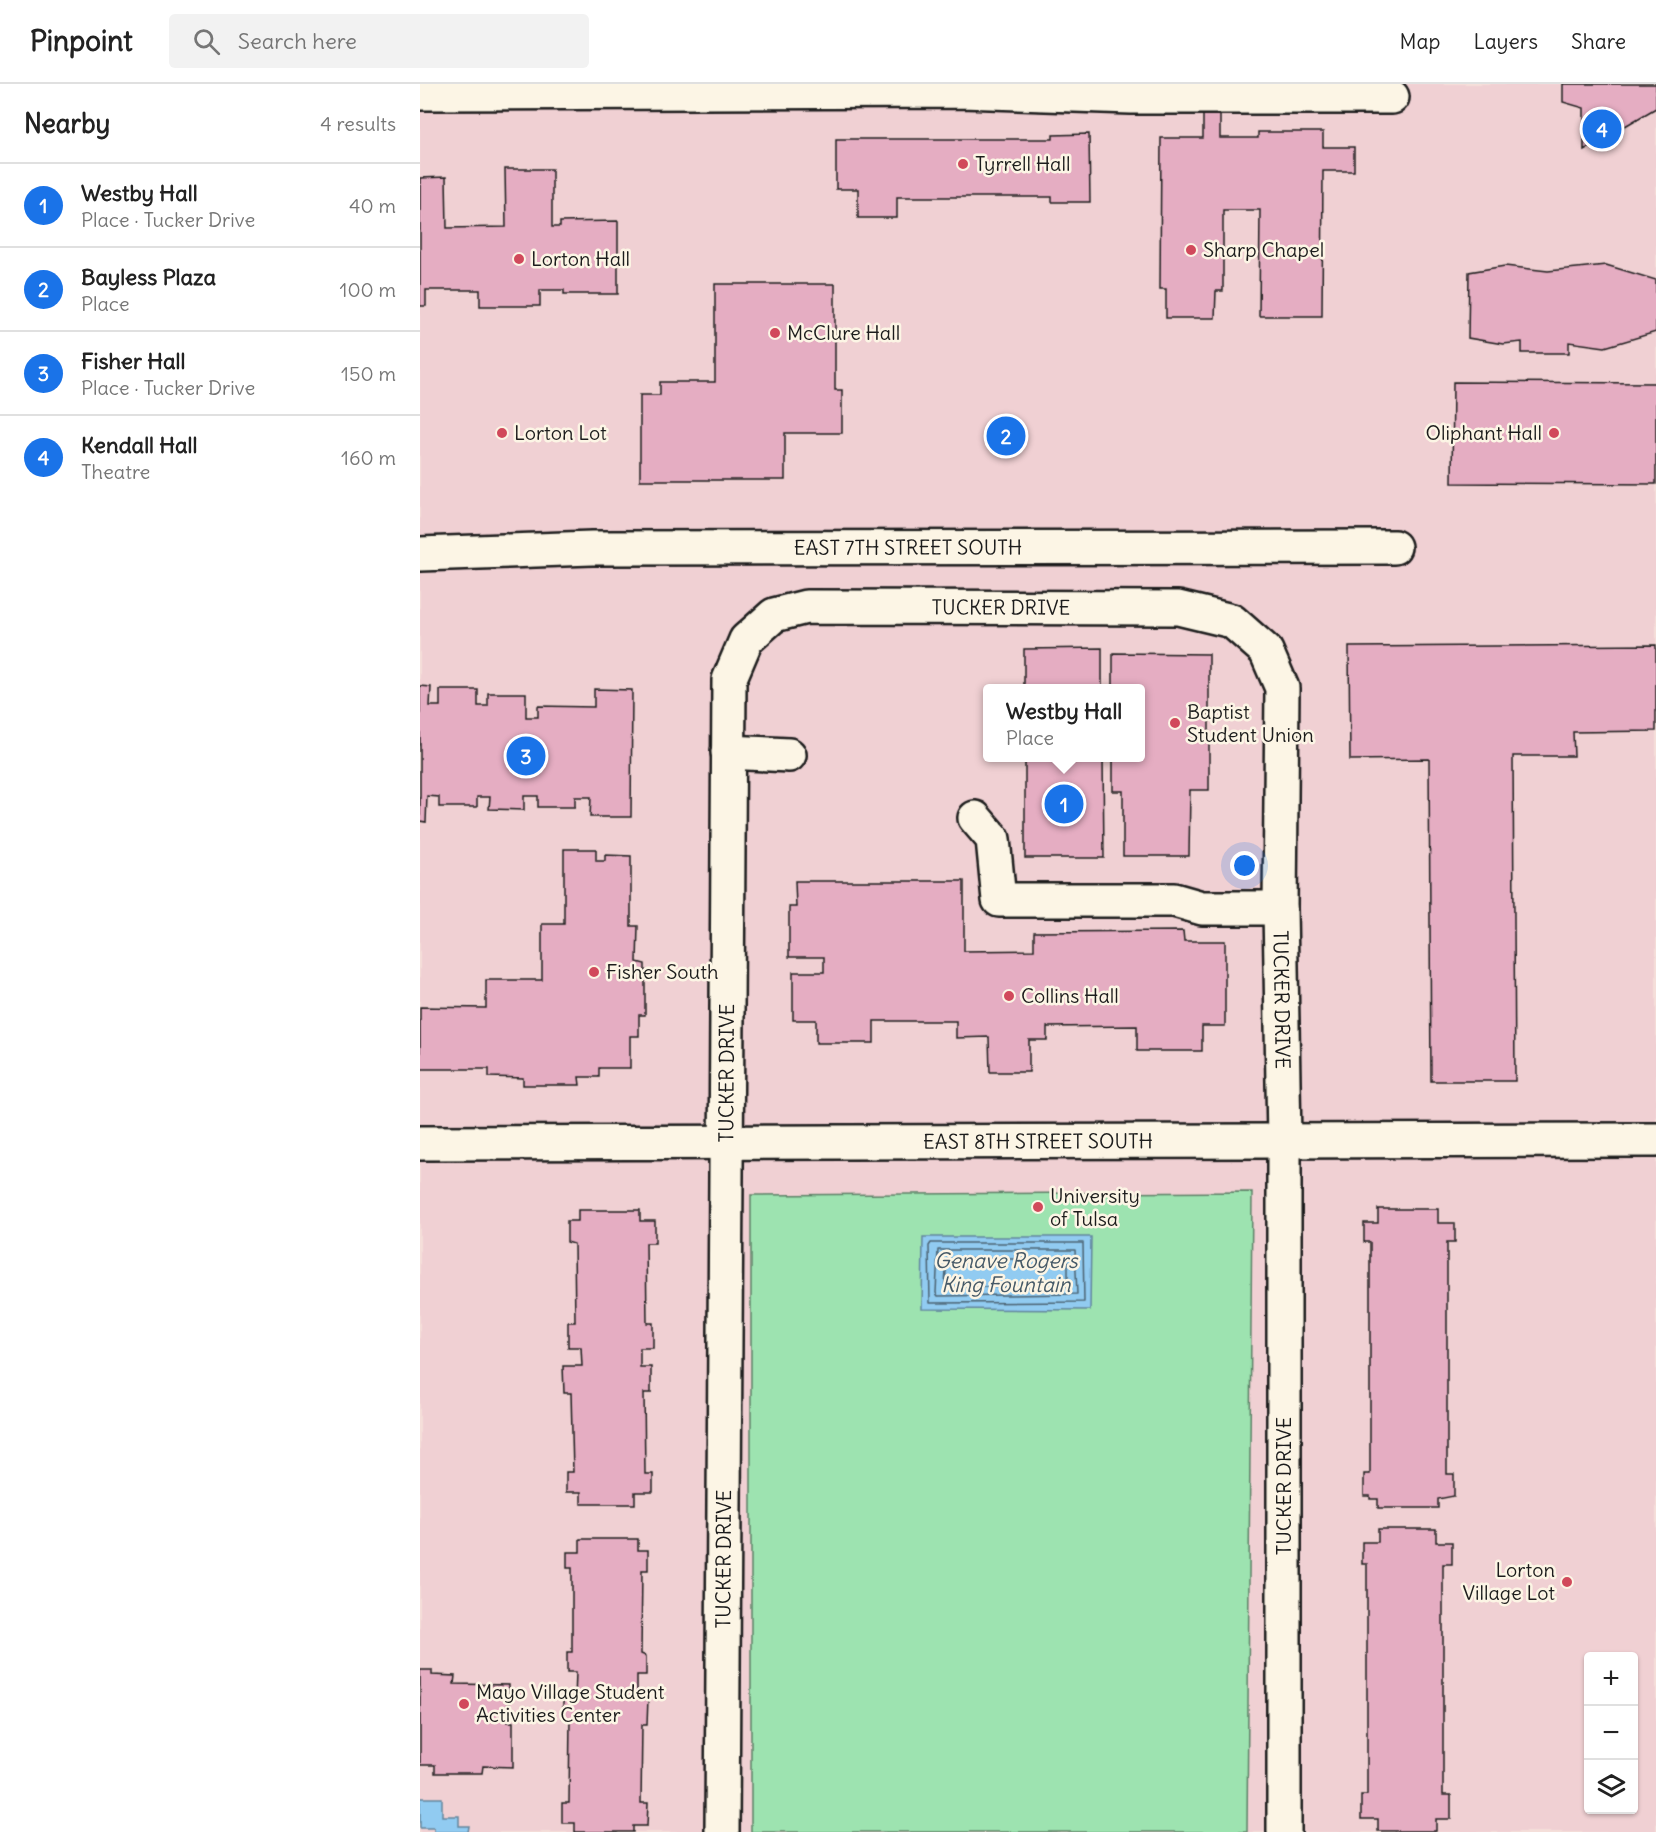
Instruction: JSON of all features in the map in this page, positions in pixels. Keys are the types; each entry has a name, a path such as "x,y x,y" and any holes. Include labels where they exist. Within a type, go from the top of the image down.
{"street":[{"path":"420,93 962,91 1131,97 1392,97"},
{"name":"EAST 7TH STREET SOUTH","path":"420,554 592,548 1394,547"},
{"name":"TUCKER DRIVE","path":"723,1832 729,680 746,640 774,615 806,607 1178,608 1232,621 1266,651 1282,688 1280,908 1284,1141 1284,1832"},
{"path":"728,752 789,755"},
{"path":"975,818 993,839 999,900 1174,900 1202,908 1280,908"},
{"name":"EAST 8TH STREET SOUTH","path":"420,1143 1656,1140"}],"shaded area":[{"name":"University of Tulsa","path":"420,84 1656,84 1656,1832 420,1832"}],"green space":[{"path":"1252,1192 1247,1832 751,1832 751,1195"}],"water":[{"name":"Genave Rogers King Fountain","path":"923,1237 1091,1237 1090,1310 922,1309"},
{"path":"420,1798 442,1798 442,1816 459,1816 459,1826 469,1826 468,1832 434,1832 434,1828 420,1828"}],"building":[{"path":"1563,84 1656,84 1656,108 1584,150 1584,108 1563,102"},
{"name":"Sharp Chapel","path":"1203,109 1220,109 1220,138 1258,138 1258,132 1323,132 1323,147 1354,147 1354,171 1323,171 1322,316 1259,316 1260,210 1223,210 1223,291 1216,291 1215,318 1166,318 1166,289 1160,289 1161,138 1203,138"},
{"name":"Tyrrell Hall","path":"1089,134 1090,202 1052,202 1052,197 897,197 897,218 858,218 858,189 836,189 836,139 1053,139 1053,135"},
{"name":"Lorton Hall","path":"505,169 552,169 552,227 560,227 560,222 618,221 618,294 564,294 564,290 540,290 540,306 480,306 480,290 426,290 426,306 420,306 420,178 446,177 447,228 506,227"},
{"path":"1606,265 1656,280 1656,332 1605,347 1569,342 1569,353 1522,353 1522,342 1503,344 1468,338 1469,272 1505,266 1548,271"},
{"name":"McClure Hall","path":"715,284 835,284 835,390 842,390 842,433 785,433 785,480 640,480 640,395 660,395 660,382 715,382"},
{"name":"Oliphant Hall","path":"1453,382 1656,383 1656,484 1452,483"},
{"path":"1656,645 1656,731 1573,732 1574,756 1513,756 1515,1081 1431,1081 1429,759 1350,760 1349,647"},
{"path":"1102,648 1102,684 1024,684 1024,649"},
{"name":"Baptist Student Union","path":"1113,653 1209,654 1209,790 1190,790 1189,856 1123,856 1123,791 1113,791 1113,762 1145,762 1145,684 1113,684"},
{"path":"420,686 431,687 430,706 440,706 440,690 478,690 478,706 488,706 488,693 526,693 526,717 538,717 538,706 594,707 594,689 632,690 631,817 590,817 591,797 575,797 575,807 538,807 538,796 524,796 524,810 489,809 490,797 477,797 477,807 439,807 439,797 427,796 426,822 420,821"},
{"path":"1025,762 1103,762 1104,858 1025,858"},
{"name":"Fisher South","path":"564,849 596,849 596,861 605,861 605,855 631,856 631,926 638,926 637,962 645,964 645,1015 639,1015 639,1036 630,1036 630,1068 599,1068 599,1077 579,1077 580,1085 523,1085 523,1078 489,1077 489,1069 420,1069 420,1007 486,1008 486,980 542,980 542,924 564,924"},
{"name":"Collins Hall","path":"795,881 964,881 964,951 1034,950 1034,932 1183,931 1184,941 1225,941 1225,1026 1202,1026 1202,1051 1137,1051 1137,1026 1047,1027 1047,1040 1029,1040 1029,1072 990,1072 989,1037 956,1038 956,1021 874,1021 874,1043 816,1043 816,1020 793,1020 793,972 824,972 824,957 789,957 789,907 796,907"},
{"path":"1378,1209 1438,1209 1438,1223 1455,1223 1455,1242 1447,1242 1447,1474 1454,1474 1454,1496 1438,1499 1438,1508 1378,1508 1378,1499 1364,1496 1364,1474 1370,1474 1370,1242 1364,1242 1364,1223 1378,1223"},
{"path":"578,1210 640,1210 640,1221 655,1221 655,1243 646,1243 647,1323 653,1323 653,1348 640,1348 640,1367 651,1367 651,1393 644,1393 645,1474 653,1474 653,1492 635,1492 635,1504 581,1504 581,1492 566,1492 566,1472 573,1472 571,1393 564,1393 563,1366 582,1366 581,1347 568,1347 568,1322 575,1322 574,1244 567,1242 567,1221 578,1221"},
{"path":"1378,1529 1436,1529 1436,1542 1452,1542 1452,1564 1443,1564 1443,1795 1451,1795 1451,1819 1436,1819 1436,1831 1378,1831 1378,1819 1361,1819 1361,1795 1367,1795 1367,1564 1362,1564 1362,1542 1378,1542"},
{"path":"580,1539 638,1539 638,1550 648,1550 648,1570 642,1570 641,1654 646,1656 646,1675 637,1675 637,1698 648,1698 647,1725 642,1725 641,1803 648,1803 647,1826 633,1826 633,1832 575,1832 575,1823 562,1823 562,1803 569,1803 570,1718 563,1718 563,1699 575,1699 576,1672 567,1672 567,1652 572,1652 572,1568 567,1568 567,1552 580,1552"},
{"name":"Mayo Village Student Activities Center","path":"420,1670 432,1670 432,1675 455,1676 454,1684 509,1685 508,1722 513,1722 513,1767 483,1766 482,1773 435,1773 435,1765 420,1765"}],"place":[{"name":"Kendall Hall","path":"1602,129"},
{"name":"Tyrrell Hall","path":"963,164"},
{"name":"Sharp Chapel","path":"1191,250"},
{"name":"Lorton Hall","path":"519,259"},
{"name":"McClure Hall","path":"775,333"},
{"name":"Lorton Lot","path":"502,433"},
{"name":"Oliphant Hall","path":"1554,433"},
{"name":"Bayless Plaza","path":"1006,436"},
{"name":"Baptist Student Union","path":"1175,723"},
{"name":"Fisher Hall","path":"526,756"},
{"name":"Westby Hall","path":"1064,804"},
{"name":"Fisher South","path":"594,972"},
{"name":"Collins Hall","path":"1009,996"},
{"name":"University of Tulsa","path":"1038,1207"},
{"name":"Lorton Village Lot","path":"1567,1582"},
{"name":"Mayo Village Student Activities Center","path":"464,1704"}]}
